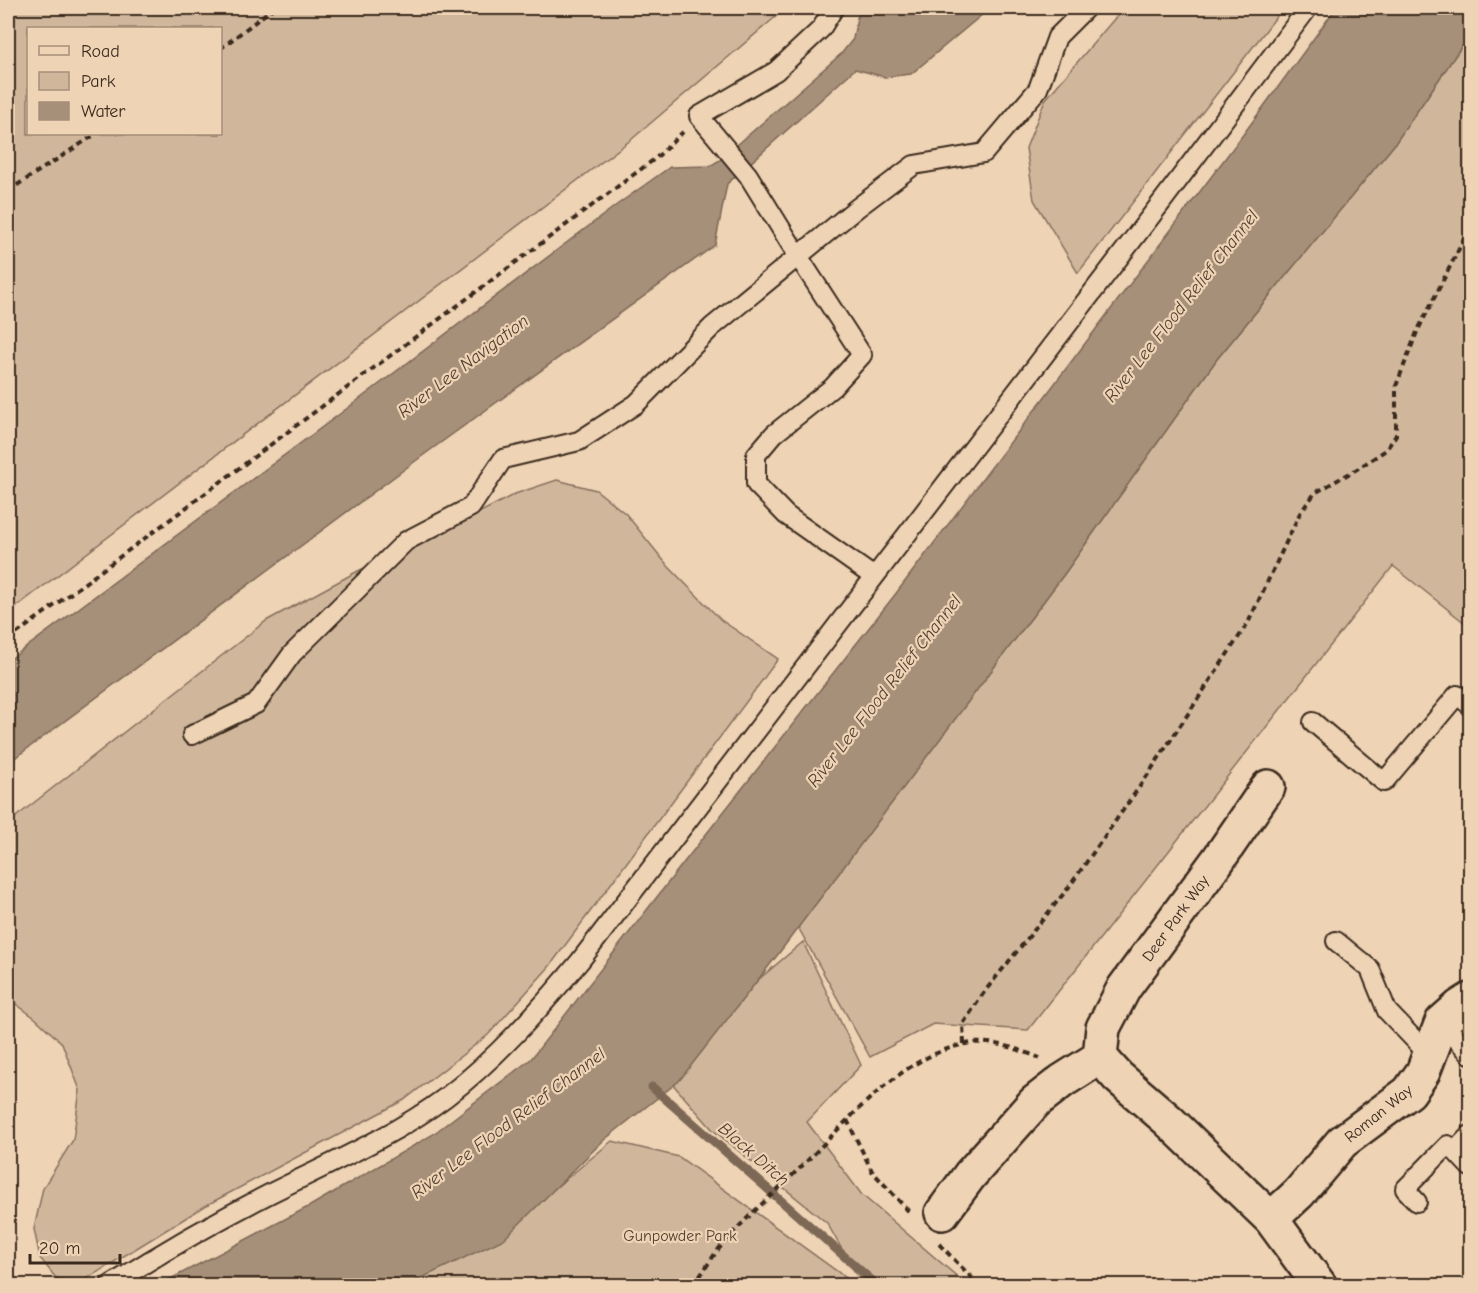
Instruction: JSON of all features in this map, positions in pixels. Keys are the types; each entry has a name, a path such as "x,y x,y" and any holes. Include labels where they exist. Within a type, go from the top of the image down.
{"street":[{"name":"Deer Park Way","path":"1100,1057 1103,1028 1124,988 1218,860 1268,787"},
{"path":"1442,1022 1470,1000"},
{"name":"Roman Way","path":"1270,1220 1299,1193 1342,1142 1409,1092 1423,1072 1442,1022"},
{"path":"931,1224 970,1175 1040,1098 1100,1057 1118,1077 1168,1120 1270,1220 1320,1286"}],"lane":[{"path":"834,8 821,29 776,71 703,121 748,174 862,355 834,387 774,434 756,455 756,484 786,515 874,577"},
{"path":"192,735 256,704 292,654 406,541 471,507 503,459 579,441 636,404 712,327 857,208 914,165 984,153 1038,89 1057,37 1086,8"},
{"path":"110,1286 240,1209 382,1137 445,1098 490,1060 541,1007 580,961 1308,8"},
{"path":"1313,722 1384,782 1457,695 1470,705"},
{"path":"1336,941 1370,969 1387,1011 1430,1056"},
{"path":"1442,1022 1470,1054"},
{"path":"1455,1151 1470,1135"},
{"path":"1417,1202 1405,1190 1448,1145 1470,1167"}],"path":[{"path":"222,47 273,8"},
{"path":"8,640 703,121"},
{"path":"8,191 94,135"},
{"path":"964,1044 963,1024 986,991 1069,887 1167,746 1248,623 1299,513 1316,493 1386,450 1396,435 1396,386 1417,332 1470,227"},
{"path":"692,1286 726,1240 847,1120 886,1085 920,1062 944,1049 964,1044 996,1043 1046,1060 1062,1081"},
{"path":"847,1120 872,1171 931,1224 980,1286"},
{"path":"698,1280 701,1286"}],"green space":[{"path":"8,8 786,8 632,139 8,613"},
{"path":"1127,8 1283,8 1078,273 1034,200 1026,148 1045,100 1115,18"},
{"path":"1470,34 1470,627 1393,566 1028,1030 933,1024 870,1057 798,927 1065,573 1217,359 1394,145"},
{"path":"557,480 596,490 626,514 668,566 721,620 778,659 549,967 488,1035 404,1100 205,1206 80,1283 56,1278 40,1258 34,1229 43,1188 73,1140 80,1090 62,1043 35,1018 8,998 8,823 266,621 358,571 431,538 515,494"},
{"path":"803,942 861,1065 807,1122 862,1195 967,1285 862,1285 827,1223 713,1130 662,1072 707,1023"},
{"name":"Gunpowder Park","path":"612,1141 679,1157 856,1285 390,1286 502,1232"}],"water":[{"name":"River Lee Navigation","path":"862,8 990,8 911,74 885,77 855,69 727,184 715,245 425,454 8,763 8,661 670,167 710,166 720,160 841,54 853,39 857,18"},
{"name":"River Lee Flood Relief Channel","path":"1336,8 1470,8 1470,34 1394,145 1217,359 1065,573 779,953 679,1081 604,1140 504,1239 407,1285 159,1285 310,1206 432,1135 531,1059 894,596"}],"waterway":[{"name":"Black Ditch","path":"652,1087 878,1286"}]}
